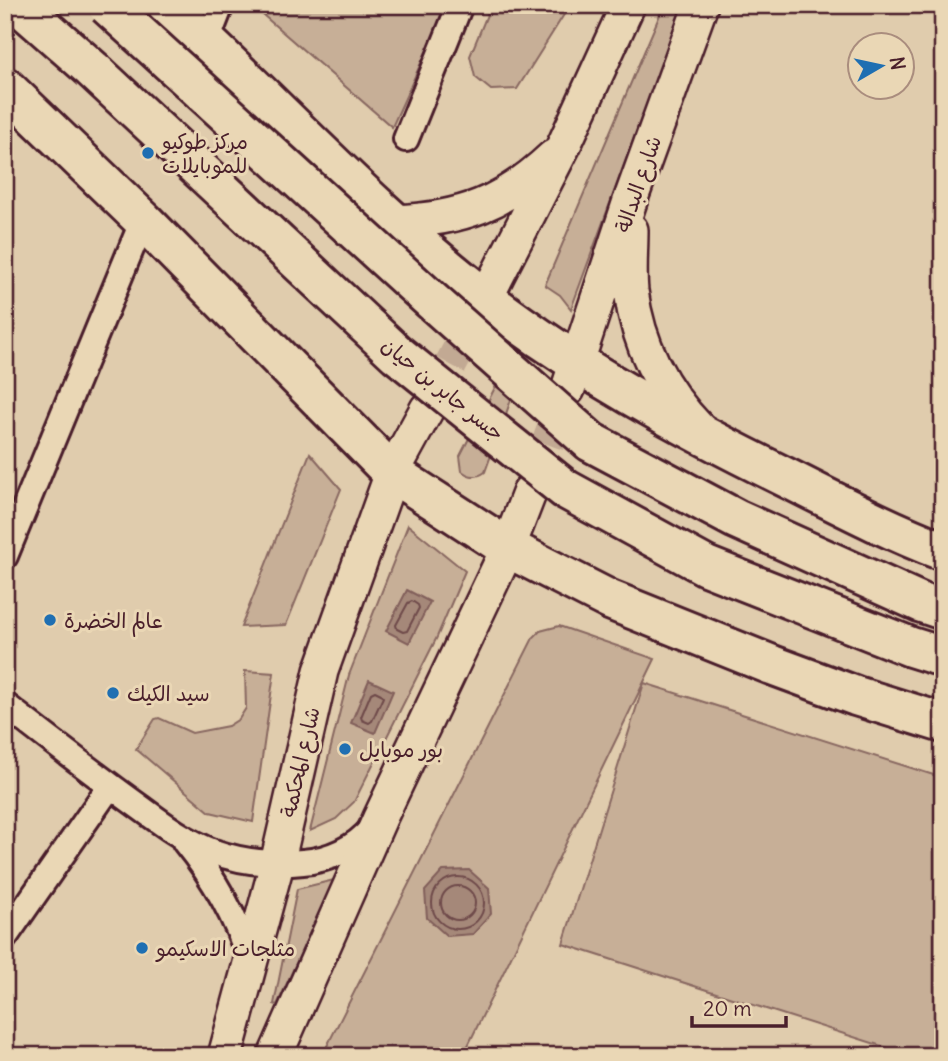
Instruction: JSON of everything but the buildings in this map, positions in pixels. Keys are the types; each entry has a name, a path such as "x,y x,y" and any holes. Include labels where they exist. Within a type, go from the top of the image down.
{"main road":[{"name":"جسر جابر بن حيان","path":"19,5 92,69 397,354 565,489 706,566 911,647 943,657"},
{"path":"107,5 591,442 736,519 943,610"},
{"path":"167,5 395,222 481,308 573,377 709,440 896,533 943,551"},
{"path":"481,308 564,145 628,5"},
{"name":"شارع البدالة","path":"573,377 630,201 701,5"},
{"path":"5,87 144,220 392,473 508,548 610,600 856,696 943,723"},
{"path":"395,222 433,220 471,211 505,195 537,172 564,145"},
{"path":"630,201 631,290 640,332 656,372 673,400 709,440"},
{"name":"شارع المحكمة","path":"225,1056 277,864 321,671 392,473 426,409"},
{"path":"275,1056 380,818 508,548 530,491"}],"street":[{"path":"207,41 221,5"},
{"path":"405,139 460,5"},
{"path":"5,556 144,220"},
{"path":"5,705 180,836 221,854 277,864 316,861 335,855 368,834 380,818"},
{"path":"5,937 110,786"},
{"path":"180,836 206,868 226,902 250,961"}],"shaded area":[{"path":"257,5 434,5 445,10 392,127 255,8"},
{"path":"491,5 570,5 517,89 491,90 475,77 470,56"},
{"path":"664,5 683,5 571,309 560,295 545,285"},
{"path":"506,366 520,375 485,472 470,476 462,471 460,456"},
{"path":"310,453 341,489 286,625 241,627"},
{"path":"408,525 465,571 437,637 354,802 336,819 310,831 349,675"},
{"path":"559,626 655,659 463,1056 322,1056 533,638 540,631"},
{"path":"245,671 274,673 253,822 210,812 136,749 155,719 159,718 192,733 228,726 239,719 246,708"},
{"path":"644,683 943,778 942,1056 913,1056 563,944"},
{"path":"334,880 277,1005 274,1004 297,889"}],"water":[{"path":"407,590 430,602 409,643 386,631"},
{"path":"369,680 393,691 375,733 351,723"},
{"path":"469,870 489,888 491,914 473,934 447,936 427,918 425,891 443,871"}],"tunnel":[{"path":"427,409 476,317"},
{"path":"530,491 567,392"}],"place":[{"name":"مركز طوكيو للموبايلات","path":"148,153"},
{"name":"عالم الخضرة","path":"50,620"},
{"name":"سيد الكيك","path":"113,693"},
{"name":"بور موبايل","path":"345,749"},
{"name":"مثلجات الاسكيمو","path":"142,948"}]}
